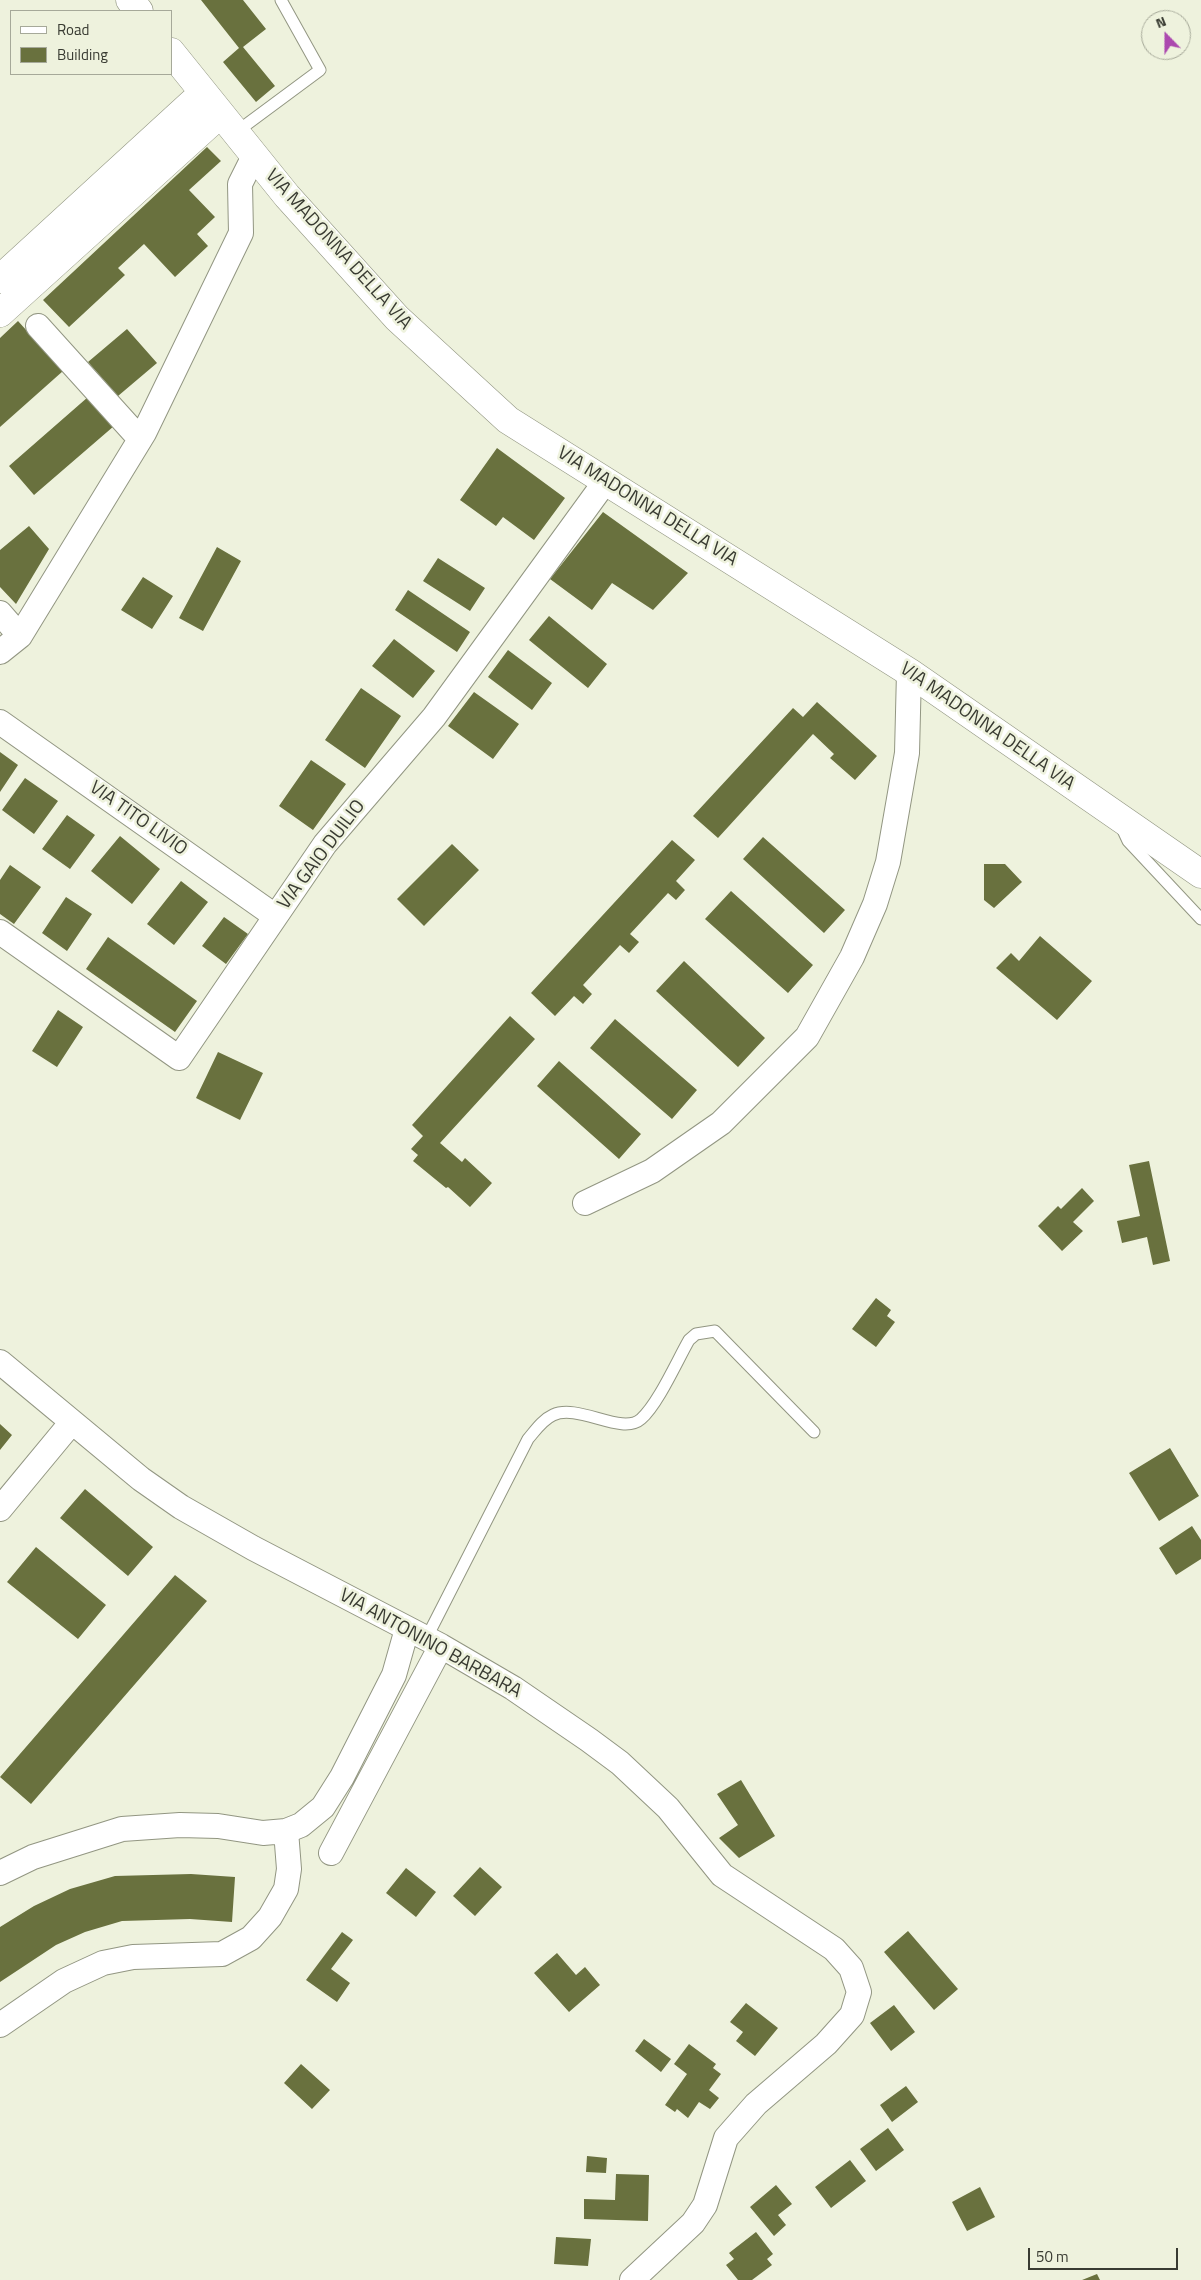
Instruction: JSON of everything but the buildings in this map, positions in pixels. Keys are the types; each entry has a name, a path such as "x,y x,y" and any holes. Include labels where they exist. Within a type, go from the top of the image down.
{"street":[{"path":"130,0 138,10"},
{"name":"VIA MADONNA DELLA VIA","path":"172,53 287,196 396,318 508,420 909,672 1117,818 1201,874"},
{"path":"0,279 204,93"},
{"path":"0,313 228,123"},
{"path":"0,652 20,636 140,439 240,233 240,184 254,156"},
{"path":"38,326 140,439"},
{"name":"VIA GAIO DUILIO","path":"0,932 180,1058 275,916 326,844 434,717 605,482"},
{"path":"0,613 20,636"},
{"path":"585,1203 652,1171 721,1124 807,1037 852,957 875,904 888,862 907,753 909,672"},
{"name":"VIA TITO LIVIO","path":"0,722 275,916"},
{"name":"VIA ANTONINO BARBARA","path":"0,1362 141,1479 181,1507 253,1548 425,1638 513,1688 620,1764 668,1808 722,1875 834,1949 851,1968 859,1992 852,2015 826,2044 756,2104 726,2138 705,2205 693,2223 632,2280"},
{"path":"0,1509 72,1422"},
{"path":"0,1873 40,1854 122,1829 180,1825 218,1826 263,1833 286,1831 302,1825 323,1807 342,1777 394,1674 425,1638"},
{"path":"331,1853 425,1638"},
{"path":"0,2025 64,1982 103,1964 133,1957 222,1954 251,1938 270,1917 286,1890 289,1869 286,1831"}],"lane":[{"path":"228,123 320,70 281,0"},
{"path":"1117,818 1128,841 1201,919"},
{"path":"425,1638 528,1439 541,1423 552,1415 565,1412 580,1413 619,1423 632,1423 640,1420 650,1409 689,1340 696,1334 715,1331 814,1432"}]}
